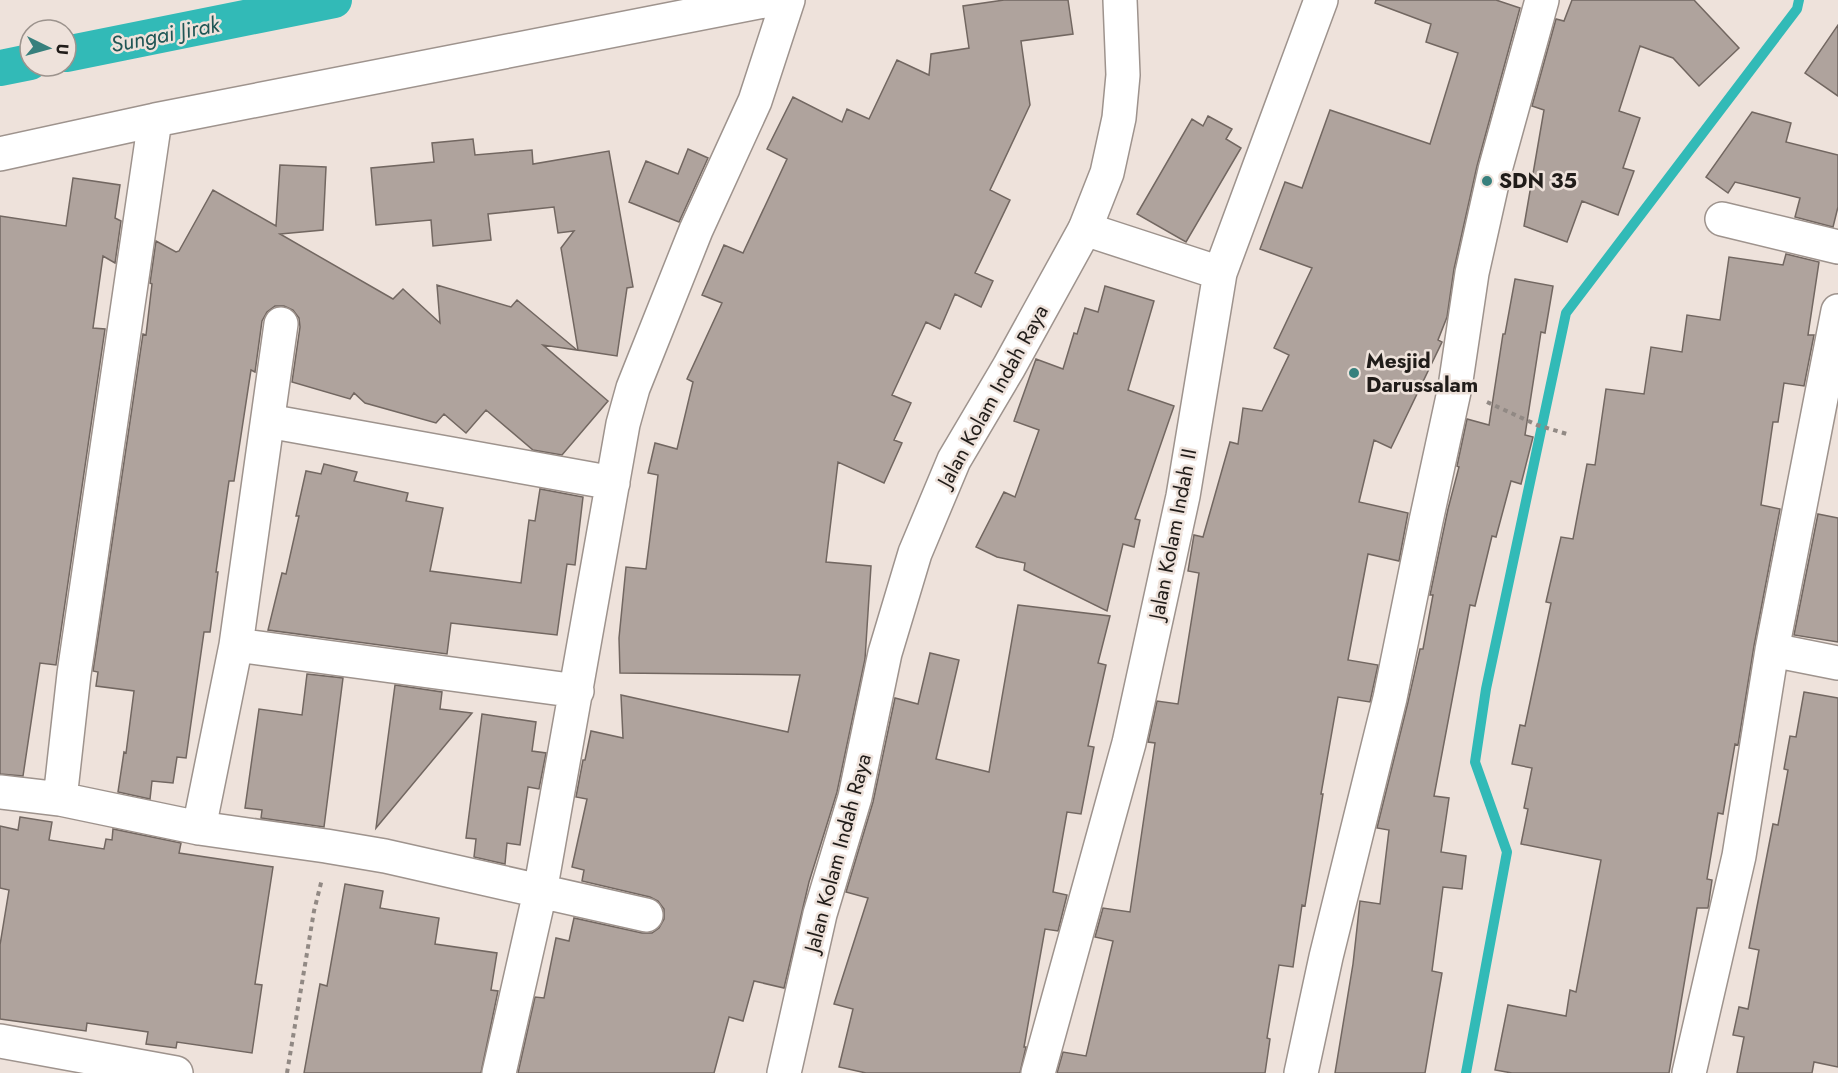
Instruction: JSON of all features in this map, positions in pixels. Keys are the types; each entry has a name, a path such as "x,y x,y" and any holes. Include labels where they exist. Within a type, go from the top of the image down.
{"street":[{"path":"0,154 154,120 769,0"},
{"path":"499,1073 540,891 623,424 633,388 696,230 755,101 788,0"},
{"name":"Jalan Kolam Indah Raya","path":"784,1073 820,914 855,797 885,653 915,553 954,460 1009,367 1085,229 1107,173 1119,118 1123,75 1120,0"},
{"name":"Jalan Kolam Indah II","path":"1038,1073 1129,743 1183,496 1220,273 1321,0"},
{"path":"1300,1073 1390,698 1455,387 1472,273 1482,227 1495,170 1542,0"},
{"path":"60,799 74,674 154,120"},
{"path":"1722,219 1838,247"},
{"path":"1085,229 1220,273"},
{"path":"1689,1073 1739,856 1772,650 1838,311"},
{"path":"199,828 236,645 281,324"},
{"path":"268,421 613,483"},
{"path":"236,645 577,691"},
{"path":"1772,650 1838,663"},
{"path":"0,792 60,799 199,828 385,856 646,915"},
{"path":"0,1041 176,1073"}],"path":[{"path":"1455,387 1537,425 1567,434"},
{"path":"287,1073 321,880"}],"building":[{"path":"1004,0 1068,0 1073,34 1021,41 1030,105 990,190 1010,200 975,273 993,281 981,307 955,294 940,329 926,322 892,395 911,403 894,440 902,443 884,483 838,462 826,562 871,566 865,659 837,792 809,882 784,988 754,981 743,1021 729,1017 714,1073 518,1073 535,997 544,998 556,938 569,941 574,918 642,933 652,933 659,928 664,919 664,909 658,901 650,897 582,881 584,870 572,867 587,799 576,797 591,731 623,738 621,695 788,732 800,675 620,673 619,638 626,567 646,569 658,475 648,473 655,443 677,449 693,382 687,379 722,303 702,295 724,245 743,253 787,159 767,149 793,97 842,122 847,109 869,119 897,60 929,75 931,54 969,48 963,6"},
{"path":"1376,0 1496,0 1520,8 1477,166 1454,269 1447,317 1438,340 1442,342 1391,448 1374,440 1359,502 1408,513 1399,561 1368,554 1348,660 1378,665 1370,702 1338,697 1305,906 1302,905 1293,967 1279,965 1267,1038 1270,1039 1265,1073 1057,1073 1063,1052 1086,1056 1113,941 1095,937 1103,908 1130,912 1155,743 1148,742 1157,701 1178,704 1199,573 1188,571 1194,535 1203,537 1230,442 1238,444 1243,408 1262,411 1289,355 1274,348 1312,268 1260,249 1285,182 1302,188 1330,110 1430,144 1458,53 1426,42 1431,24 1375,3"},
{"path":"1572,0 1694,0 1739,48 1699,86 1673,58 1640,46 1619,111 1640,118 1623,168 1634,171 1618,215 1582,201 1567,242 1524,226 1544,110 1532,106 1556,19 1564,21"},
{"path":"1838,25 1838,96 1805,73"},
{"path":"1752,112 1791,123 1786,142 1838,155 1838,207 1833,227 1795,217 1800,198 1735,182 1728,193 1706,177"},
{"path":"1208,116 1232,129 1226,139 1241,148 1186,242 1137,214 1192,119 1203,126"},
{"path":"473,139 475,155 532,150 533,164 609,151 633,287 627,288 617,356 578,350 561,248 574,231 558,233 554,207 488,214 491,240 433,246 431,220 376,225 371,168 434,162 432,143"},
{"path":"688,149 708,158 679,222 629,202 646,161 678,174"},
{"path":"280,165 326,167 323,230 280,234 393,299 403,289 440,323 437,285 511,307 517,300 577,350 543,345 608,401 562,455 533,450 486,410 466,433 444,414 436,423 365,403 354,393 350,399 292,382 300,327 299,318 293,310 284,306 275,306 267,312 262,321 255,372 251,370 234,481 229,481 210,632 204,632 186,758 177,757 173,783 152,781 150,799 118,792 134,691 96,686 98,672 93,671 143,334 146,335 156,241 176,252 179,251 213,190 276,226"},
{"path":"73,178 120,185 115,218 121,221 115,263 103,256 93,328 105,329 56,665 40,663 23,776 0,774 0,216 66,226"},
{"path":"1786,254 1819,262 1808,335 1814,335 1804,386 1784,383 1778,422 1773,422 1761,505 1780,509 1738,745 1735,744 1723,814 1718,813 1707,879 1712,880 1708,908 1697,908 1669,1073 1512,1073 1495,1070 1508,1005 1566,1016 1570,990 1576,992 1601,860 1521,844 1528,809 1524,808 1532,768 1512,764 1520,725 1525,726 1551,603 1546,602 1561,537 1573,539 1587,464 1595,465 1606,389 1644,394 1651,347 1682,352 1687,315 1720,320 1729,257 1783,265"},
{"path":"1515,279 1553,286 1545,333 1541,332 1525,435 1533,437 1521,484 1511,481 1496,537 1492,536 1475,606 1470,605 1434,796 1449,798 1441,852 1466,856 1462,889 1443,887 1432,971 1442,973 1425,1073 1335,1073 1353,964 1360,901 1380,904 1389,830 1377,828 1420,649 1423,649 1433,595 1430,595 1459,467 1457,466 1467,419 1489,425 1503,334 1505,334"},
{"path":"1105,286 1154,301 1128,390 1174,406 1135,519 1140,520 1134,547 1123,544 1107,611 1024,570 1025,563 997,557 976,547 1004,492 1015,497 1039,430 1014,421 1036,359 1063,369 1074,333 1077,334 1085,308 1098,312"},
{"path":"324,464 357,472 354,481 408,493 406,501 443,508 430,571 521,583 529,520 535,521 540,489 583,497 575,565 567,564 557,635 451,623 447,654 268,630 282,573 286,574 306,471 321,474"},
{"path":"1818,514 1838,518 1838,642 1794,635"},
{"path":"1018,605 1110,616 1098,663 1106,665 1088,746 1094,747 1081,814 1067,812 1053,892 1067,895 1058,931 1045,929 1020,1073 866,1073 839,1067 853,1009 834,1004 868,898 846,892 873,802 895,698 918,704 930,653 959,660 936,759 989,772"},
{"path":"307,674 343,678 324,827 261,818 262,810 245,808 259,709 302,715"},
{"path":"395,685 442,692 440,709 472,713 376,828"},
{"path":"1804,692 1838,698 1838,1067 1814,1062 1812,1073 1737,1073 1744,1037 1733,1035 1739,1007 1748,1009 1759,950 1749,948 1773,824 1778,825 1788,770 1784,769 1790,736 1796,737"},
{"path":"482,714 536,722 532,751 546,753 539,789 528,787 520,845 507,843 505,864 474,857 476,839 466,838"},
{"path":"20,817 52,822 49,840 104,849 106,839 112,840 113,829 181,843 179,853 273,867 255,984 262,985 252,1053 177,1042 176,1048 146,1044 148,1032 87,1023 86,1031 0,1019 0,945 9,890 0,888 0,826 18,830"},
{"path":"345,884 383,891 380,908 439,918 435,944 497,953 491,990 498,991 481,1073 304,1073 320,984 327,986"}],"waterway":[{"name":"Sungai Jirak","path":"78,52 334,0"},
{"path":"1466,1073 1507,852 1475,762 1486,689 1566,313 1797,9 1799,0"},
{"name":"Sungai Jirak","path":"0,68 18,64"}],"place":[{"name":"SDN 35","path":"1487,181"},
{"name":"Mesjid Darussalam","path":"1354,373"}]}
